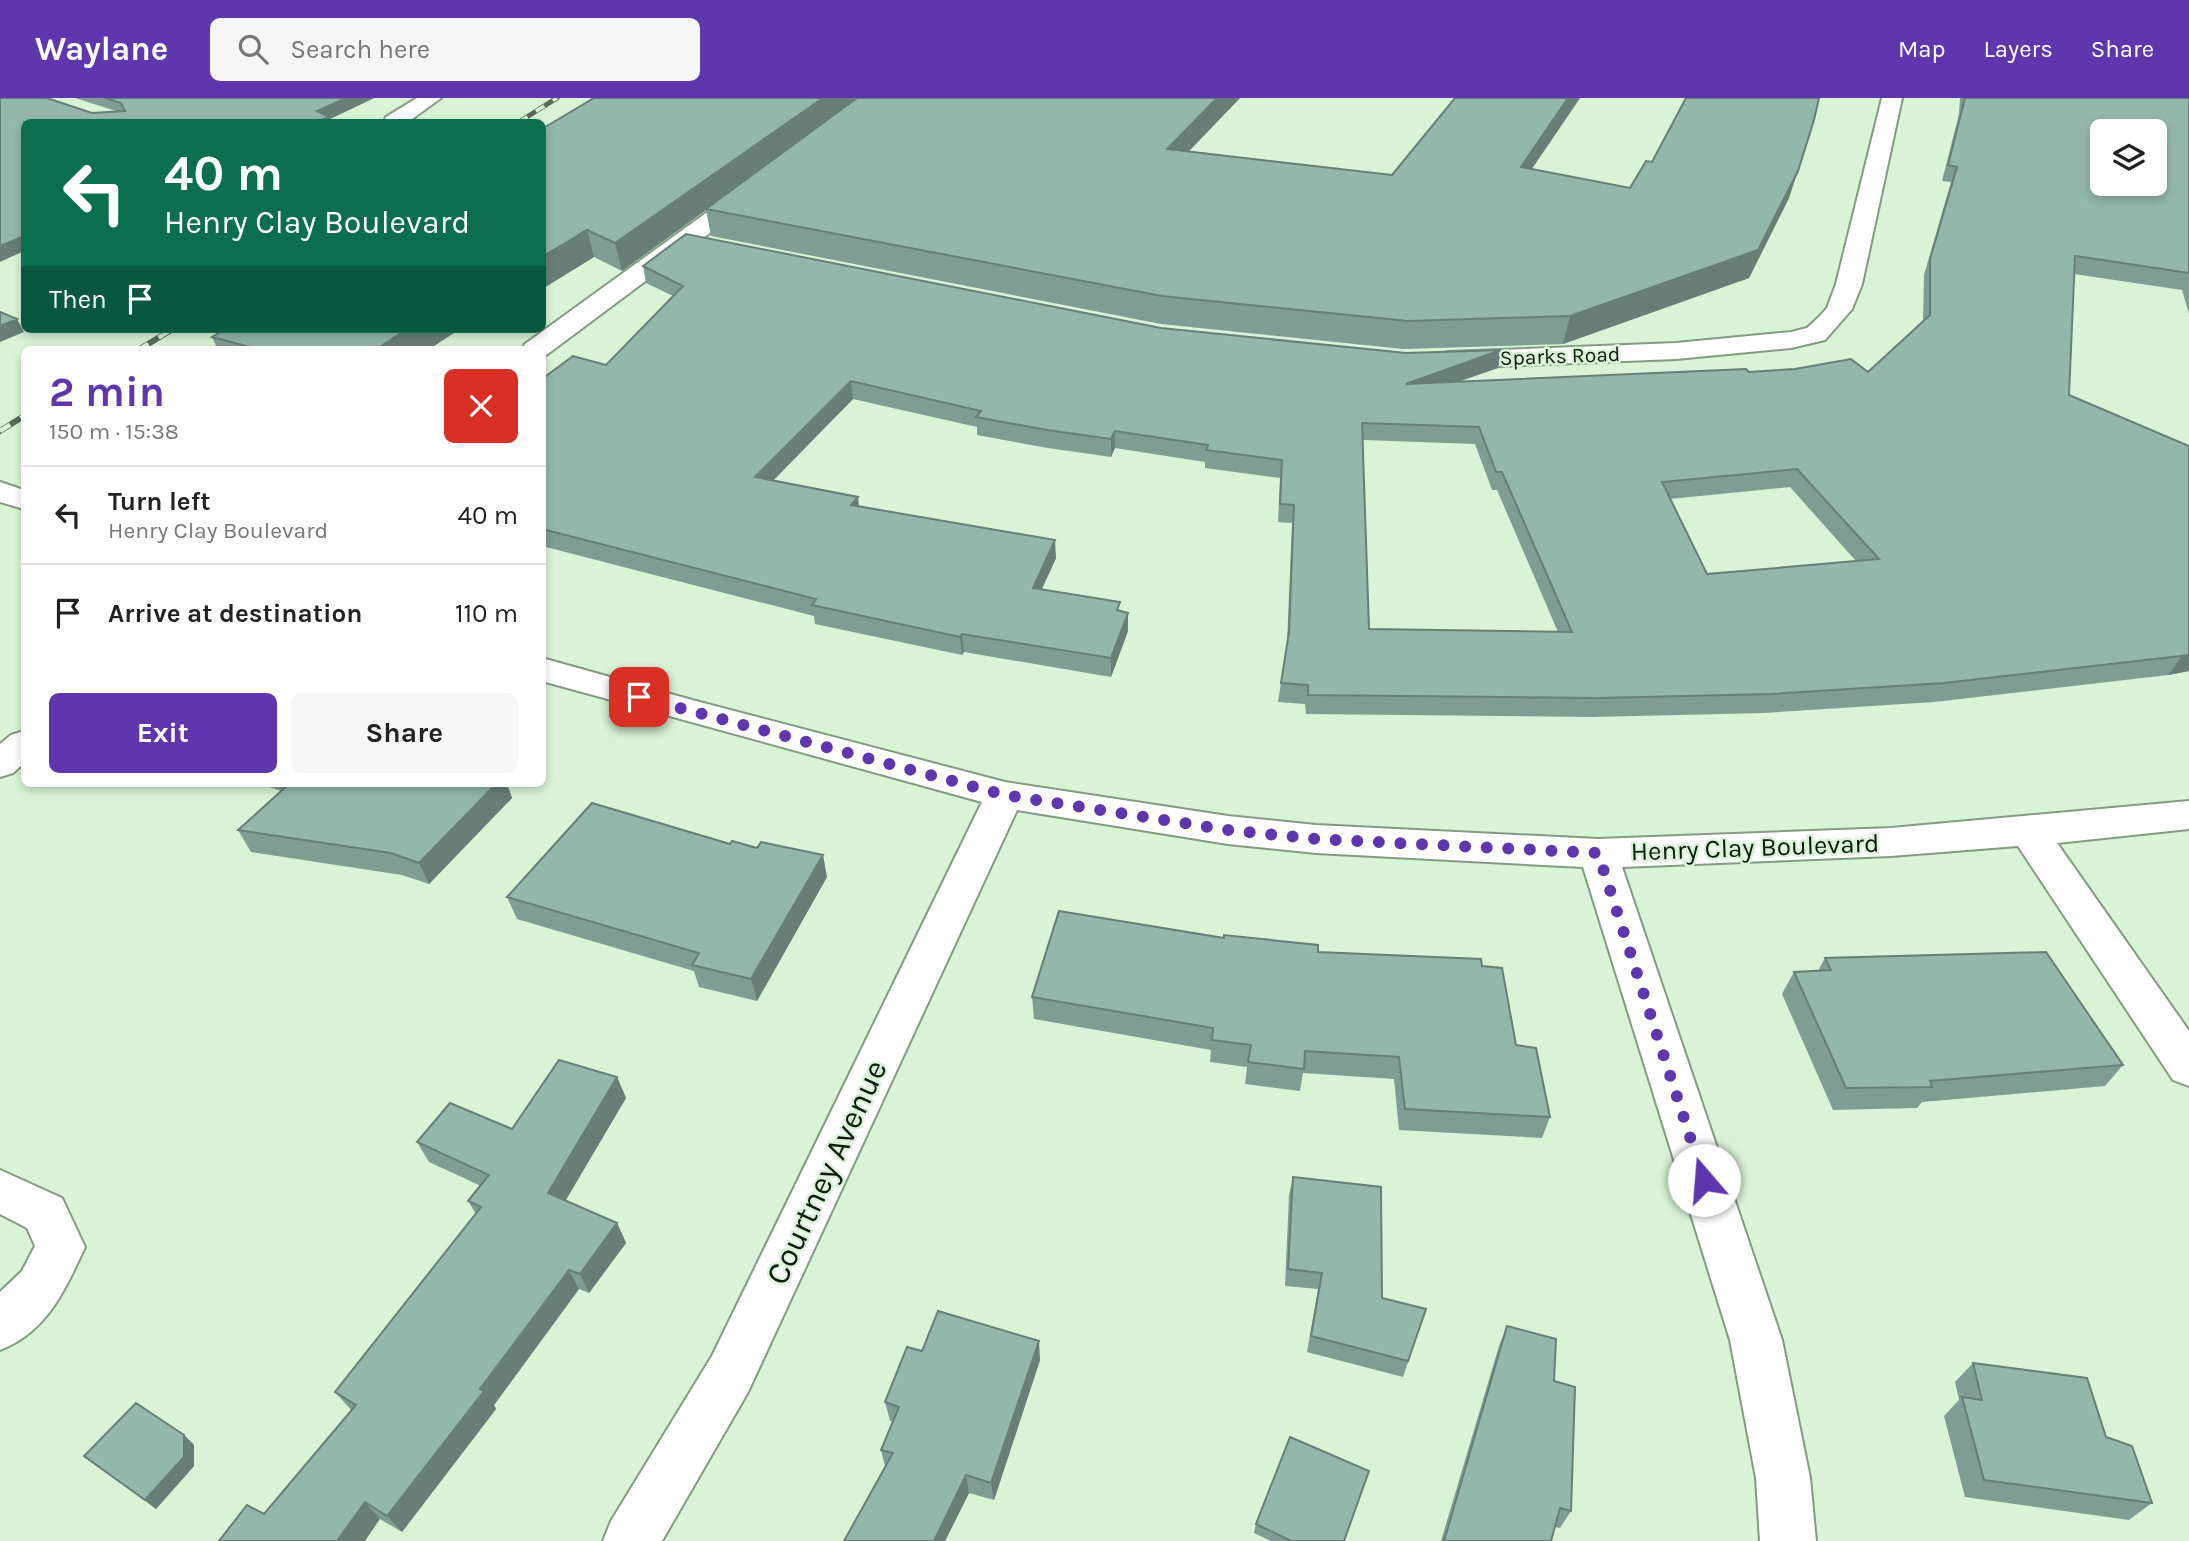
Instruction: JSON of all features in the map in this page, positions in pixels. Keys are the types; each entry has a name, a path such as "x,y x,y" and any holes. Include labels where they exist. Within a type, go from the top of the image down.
{"street":[{"path":"399,119 431,98"},
{"name":"Sparks Road","path":"1429,360 1748,346 1816,334 1839,309 1849,284 1892,98"},
{"path":"540,346 771,177"},
{"path":"684,240 711,245"},
{"name":"Henry Clay Boulevard","path":"546,670 688,711 1005,795 1228,830 1316,839 1598,853 1891,842 2189,815"},
{"path":"0,764 21,746"},
{"name":"Courtney Avenue","path":"631,1541 730,1374 1005,795"},
{"path":"2028,831 2189,1067"},
{"path":"1598,853 1756,1340 1783,1478 1788,1541"},
{"path":"0,1191 45,1213 60,1247 40,1288 0,1326"}],"building":[{"path":"0,98 47,98 92,113 125,111 121,103 105,98 346,98 317,111 329,117 324,119 21,119 21,237 0,246"},
{"path":"594,98 823,98 615,243 587,230 546,255 546,127"},
{"path":"857,98 1217,98 1167,149 1392,175 1455,98 1568,98 1521,167 1630,188 1646,161 1652,162 1686,98 1819,98 1798,171 1758,250 1570,316 1408,321 1162,296 706,209"},
{"path":"1965,98 2189,98 2189,273 2075,256 2069,395 2189,446 2189,655 1944,683 1772,694 1598,698 1308,695 1308,685 1281,683 1289,632 1294,505 1280,504 1282,460 1206,450 1208,445 1115,431 1111,439 976,417 981,411 851,381 755,477 858,497 851,505 1055,540 1033,588 1120,602 1117,610 1128,613 1111,658 962,634 960,637 812,605 816,599 546,530 546,376 573,356 606,365 683,286 643,266 686,234 1161,328 1406,353 1501,350 1406,384 1746,369 1749,372 1795,369 1851,359 1868,372 1930,315 1930,259 1957,167 1948,165","holes":["1362,423 1479,427 1496,472 1502,472 1572,632 1369,629","1797,469 1879,559 1707,574 1662,482"]},
{"path":"0,312 17,319 0,326"},
{"path":"218,333 401,333 381,346 247,346 212,337"},
{"path":"286,787 493,787 419,863 391,853 238,830"},
{"path":"592,803 730,844 732,841 757,848 761,842 823,855 751,979 692,965 699,953 507,897"},
{"path":"1059,911 1224,938 1224,935 1318,945 1318,952 1481,959 1482,966 1502,968 1516,1045 1536,1048 1550,1117 1405,1109 1399,1057 1305,1051 1304,1069 1248,1062 1251,1045 1212,1040 1213,1028 1032,997"},
{"path":"2046,952 2123,1065 1930,1081 1932,1087 1846,1088 1794,972 1831,970 1825,958"},
{"path":"559,1060 617,1077 548,1193 617,1223 580,1274 569,1270 480,1389 484,1391 387,1516 365,1502 337,1541 219,1541 247,1505 264,1514 356,1405 335,1392 481,1207 468,1201 489,1175 417,1142 450,1103 512,1129"},
{"path":"1293,1177 1381,1187 1382,1298 1426,1309 1408,1361 1311,1336 1322,1273 1288,1269"},
{"path":"938,1311 1039,1341 991,1483 966,1475 934,1541 844,1541 893,1453 881,1450 899,1407 885,1402 907,1347 922,1351"},
{"path":"1507,1326 1556,1339 1554,1381 1575,1387 1571,1511 1560,1508 1551,1541 1444,1541"},
{"path":"1973,1363 2087,1378 2106,1437 2132,1446 2152,1503 1984,1480 1962,1397 1982,1400"},
{"path":"136,1403 184,1435 184,1457 145,1500 84,1456"},
{"path":"1290,1437 1369,1471 1344,1541 1291,1541 1256,1524"}],"railway":[{"path":"524,119 557,98"},
{"path":"160,337 167,333"},
{"path":"145,346 163,335"},
{"path":"0,431 21,418"}],"route":[{"path":"639,697 1005,795 1228,830 1316,839 1598,853 1704,1180"}]}
